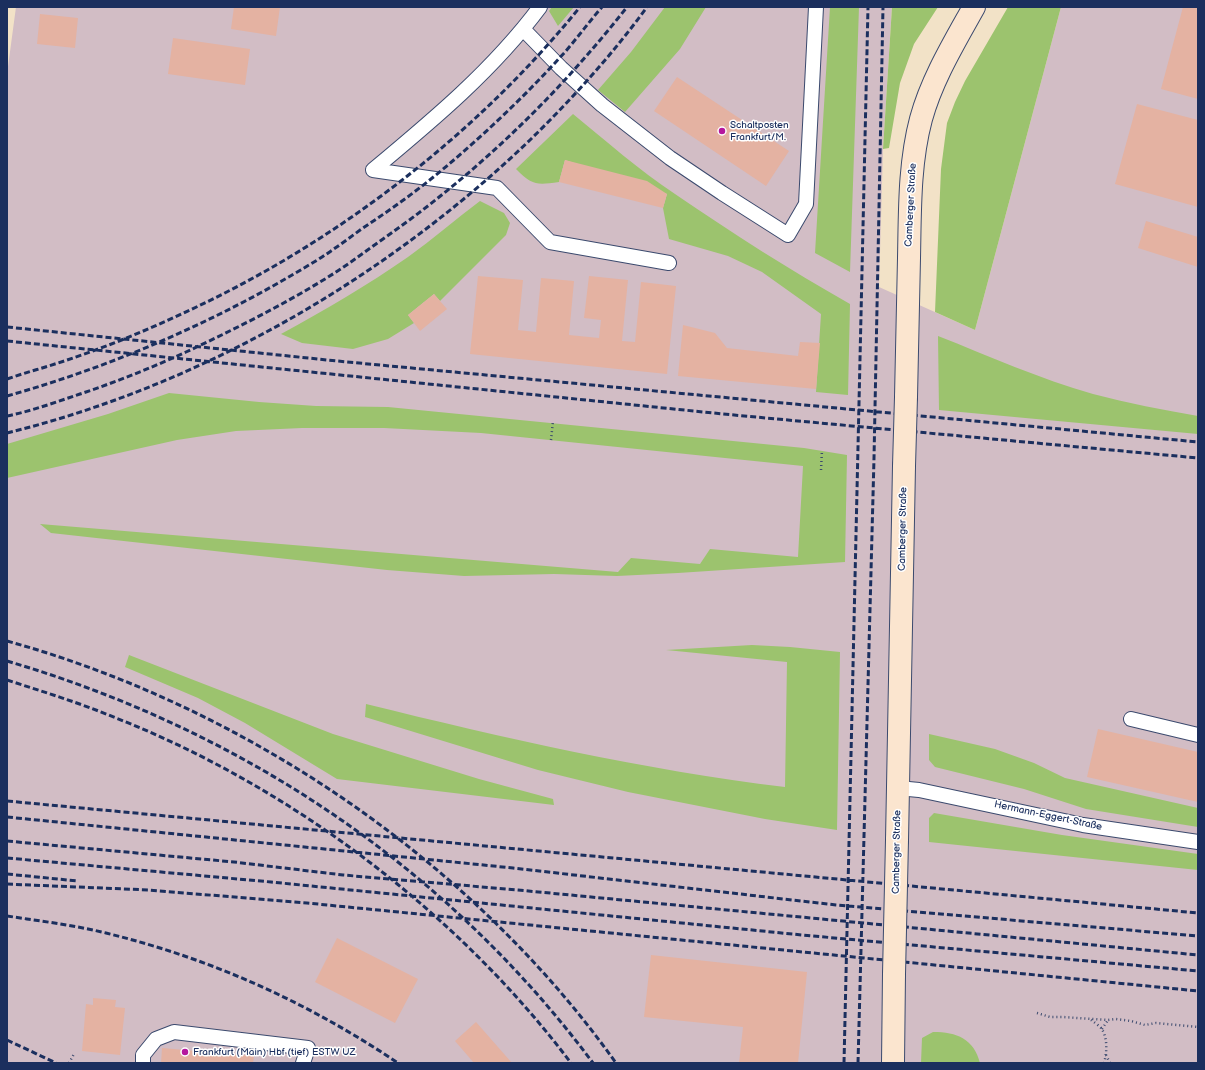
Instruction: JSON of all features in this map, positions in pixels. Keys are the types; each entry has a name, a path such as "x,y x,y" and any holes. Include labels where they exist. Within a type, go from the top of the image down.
{"street":[{"name":"Camberger Straße","path":"893,1063 910,196 915,152 921,120 930,90 974,7"}],"lane":[{"path":"540,7 513,42 450,105 373,170 497,188 550,242 669,263"},
{"path":"523,30 561,68 602,105 670,158 722,193 788,234 806,204 816,7"},
{"path":"1131,719 1198,735"},
{"name":"Hermann-Eggert-Straße","path":"898,788 926,791 1083,825 1198,842"},
{"path":"143,1063 143,1055 156,1039 174,1032 308,1048 303,1063"}],"path":[{"path":"552,440 553,421"},
{"path":"821,470 822,450"},
{"path":"1037,1013 1050,1017 1131,1021 1145,1025 1156,1024 1198,1027"},
{"path":"1090,1019 1102,1029 1106,1038 1106,1055 1104,1063"},
{"path":"1102,1029 1108,1020"},
{"path":"69,1063 74,1054"},
{"path":"1106,1055 1110,1063"}],"shaded area":[{"path":"16,7 892,7 883,149 879,287 975,330 1061,7 1198,7 1198,1063 7,1063 7,74"}],"green space":[{"path":"552,7 574,7 558,26 549,11"},
{"path":"665,7 706,7 680,49 625,112 598,90 631,52"},
{"path":"830,7 859,7 850,272 815,253"},
{"path":"892,7 938,7 914,44 900,83 889,148 883,149"},
{"path":"1008,7 1061,7 975,330 935,312 941,169 947,123 955,102 965,81"},
{"path":"573,114 636,165 675,194 761,251 850,304 848,395 816,392 821,314 762,272 728,256 669,239 663,208 667,194 565,160 559,182 545,184 536,183 527,179 516,169"},
{"path":"480,201 504,213 510,223 506,235 440,301 434,294 408,315 414,323 388,339 353,349 302,343 281,334 346,297 393,267"},
{"path":"938,336 1073,388 1132,403 1198,416 1198,434 939,410"},
{"path":"169,393 316,406 388,407 804,448 847,455 845,562 617,576 554,574 464,576 387,570 51,533 40,524 618,572 631,558 700,564 710,549 798,557 803,466 481,433 384,428 302,428 236,431 177,440 7,478 7,444 108,414"},
{"path":"752,645 840,652 837,830 765,819 628,792 538,770 365,717 366,704 574,752 679,772 785,787 787,662 666,650"},
{"path":"129,655 333,734 479,779 553,799 554,805 337,779 245,723 198,698 125,667"},
{"path":"929,734 995,749 1034,763 1065,778 1198,808 1198,827 1086,809 1024,789 935,767 929,760"},
{"path":"934,813 1062,835 1198,854 1198,870 929,842 929,818"},
{"path":"933,1032 950,1033 963,1038 974,1048 980,1063 921,1063 922,1038"}],"building":[{"path":"234,7 280,7 276,36 231,29"},
{"path":"1183,7 1198,7 1198,99 1161,89"},
{"path":"40,14 78,18 75,48 37,44"},
{"path":"173,38 250,49 245,85 168,74"},
{"name":"Schaltposten Frankfurt/M.","path":"677,77 789,151 766,186 654,111"},
{"path":"1137,104 1198,120 1198,207 1115,184"},
{"path":"565,160 647,181 667,194 663,208 559,182"},
{"path":"1146,221 1198,237 1198,267 1138,248"},
{"path":"478,276 523,280 518,330 536,332 541,278 574,281 569,335 599,338 601,320 584,318 589,276 628,280 622,341 635,342 641,282 676,286 667,374 470,354"},
{"path":"434,294 447,309 420,331 408,315"},
{"path":"683,325 715,333 727,348 798,356 800,342 820,343 816,389 678,376"},
{"path":"1098,729 1198,752 1198,802 1087,777"},
{"path":"337,938 418,979 395,1023 315,982"},
{"path":"651,955 807,972 798,1063 739,1063 743,1027 644,1017"},
{"path":"93,998 116,1000 115,1007 125,1008 120,1055 82,1051 86,1004 93,1005"},
{"path":"476,1022 512,1063 474,1063 455,1041"},
{"name":"Frankfurt (Main) Hbf (tief) ESTW UZ","path":"162,1048 254,1056 253,1063 161,1063"}],"railway":[{"path":"7,379 83,355 160,324 245,282 299,251 351,217 402,180 450,140 496,98 540,54 580,7"},
{"path":"7,396 86,371 162,341 200,324 273,286 323,256 413,193 474,142 551,68 602,7"},
{"path":"7,416 35,409 93,389 173,358 271,310 336,272 360,256 451,188 514,132 572,72 627,7"},
{"path":"7,433 80,412 151,386 220,356 288,320 353,281 415,237 474,190 530,140 591,76 647,7"},
{"path":"844,1063 868,7"},
{"path":"858,1063 874,458 883,7"},
{"path":"7,327 337,361 1198,442"},
{"path":"7,341 723,414 1198,458"},
{"path":"7,641 96,670 182,706 266,750 347,801 423,858 494,921 558,990 616,1063"},
{"path":"7,661 93,690 177,725 256,767 333,814 405,867 472,927 535,992 593,1063"},
{"path":"7,680 116,718 181,746 245,780 307,818 366,860 423,906 476,955 526,1008 571,1063"},
{"path":"7,801 1198,913"},
{"path":"7,817 513,868 836,905 1198,936"},
{"path":"7,841 234,862 343,875 518,890 1198,955"},
{"path":"7,858 271,882 802,935 1198,971"},
{"path":"7,874 78,881"},
{"path":"7,884 148,890 307,903 1198,991"},
{"path":"7,916 69,925 106,933 184,956 221,969 294,1002 364,1041 398,1063"},
{"path":"7,1040 56,1063"}],"place":[{"name":"Schaltposten Frankfurt/M.","path":"722,131"},
{"name":"Frankfurt (Main) Hbf (tief) ESTW UZ","path":"185,1052"}]}
